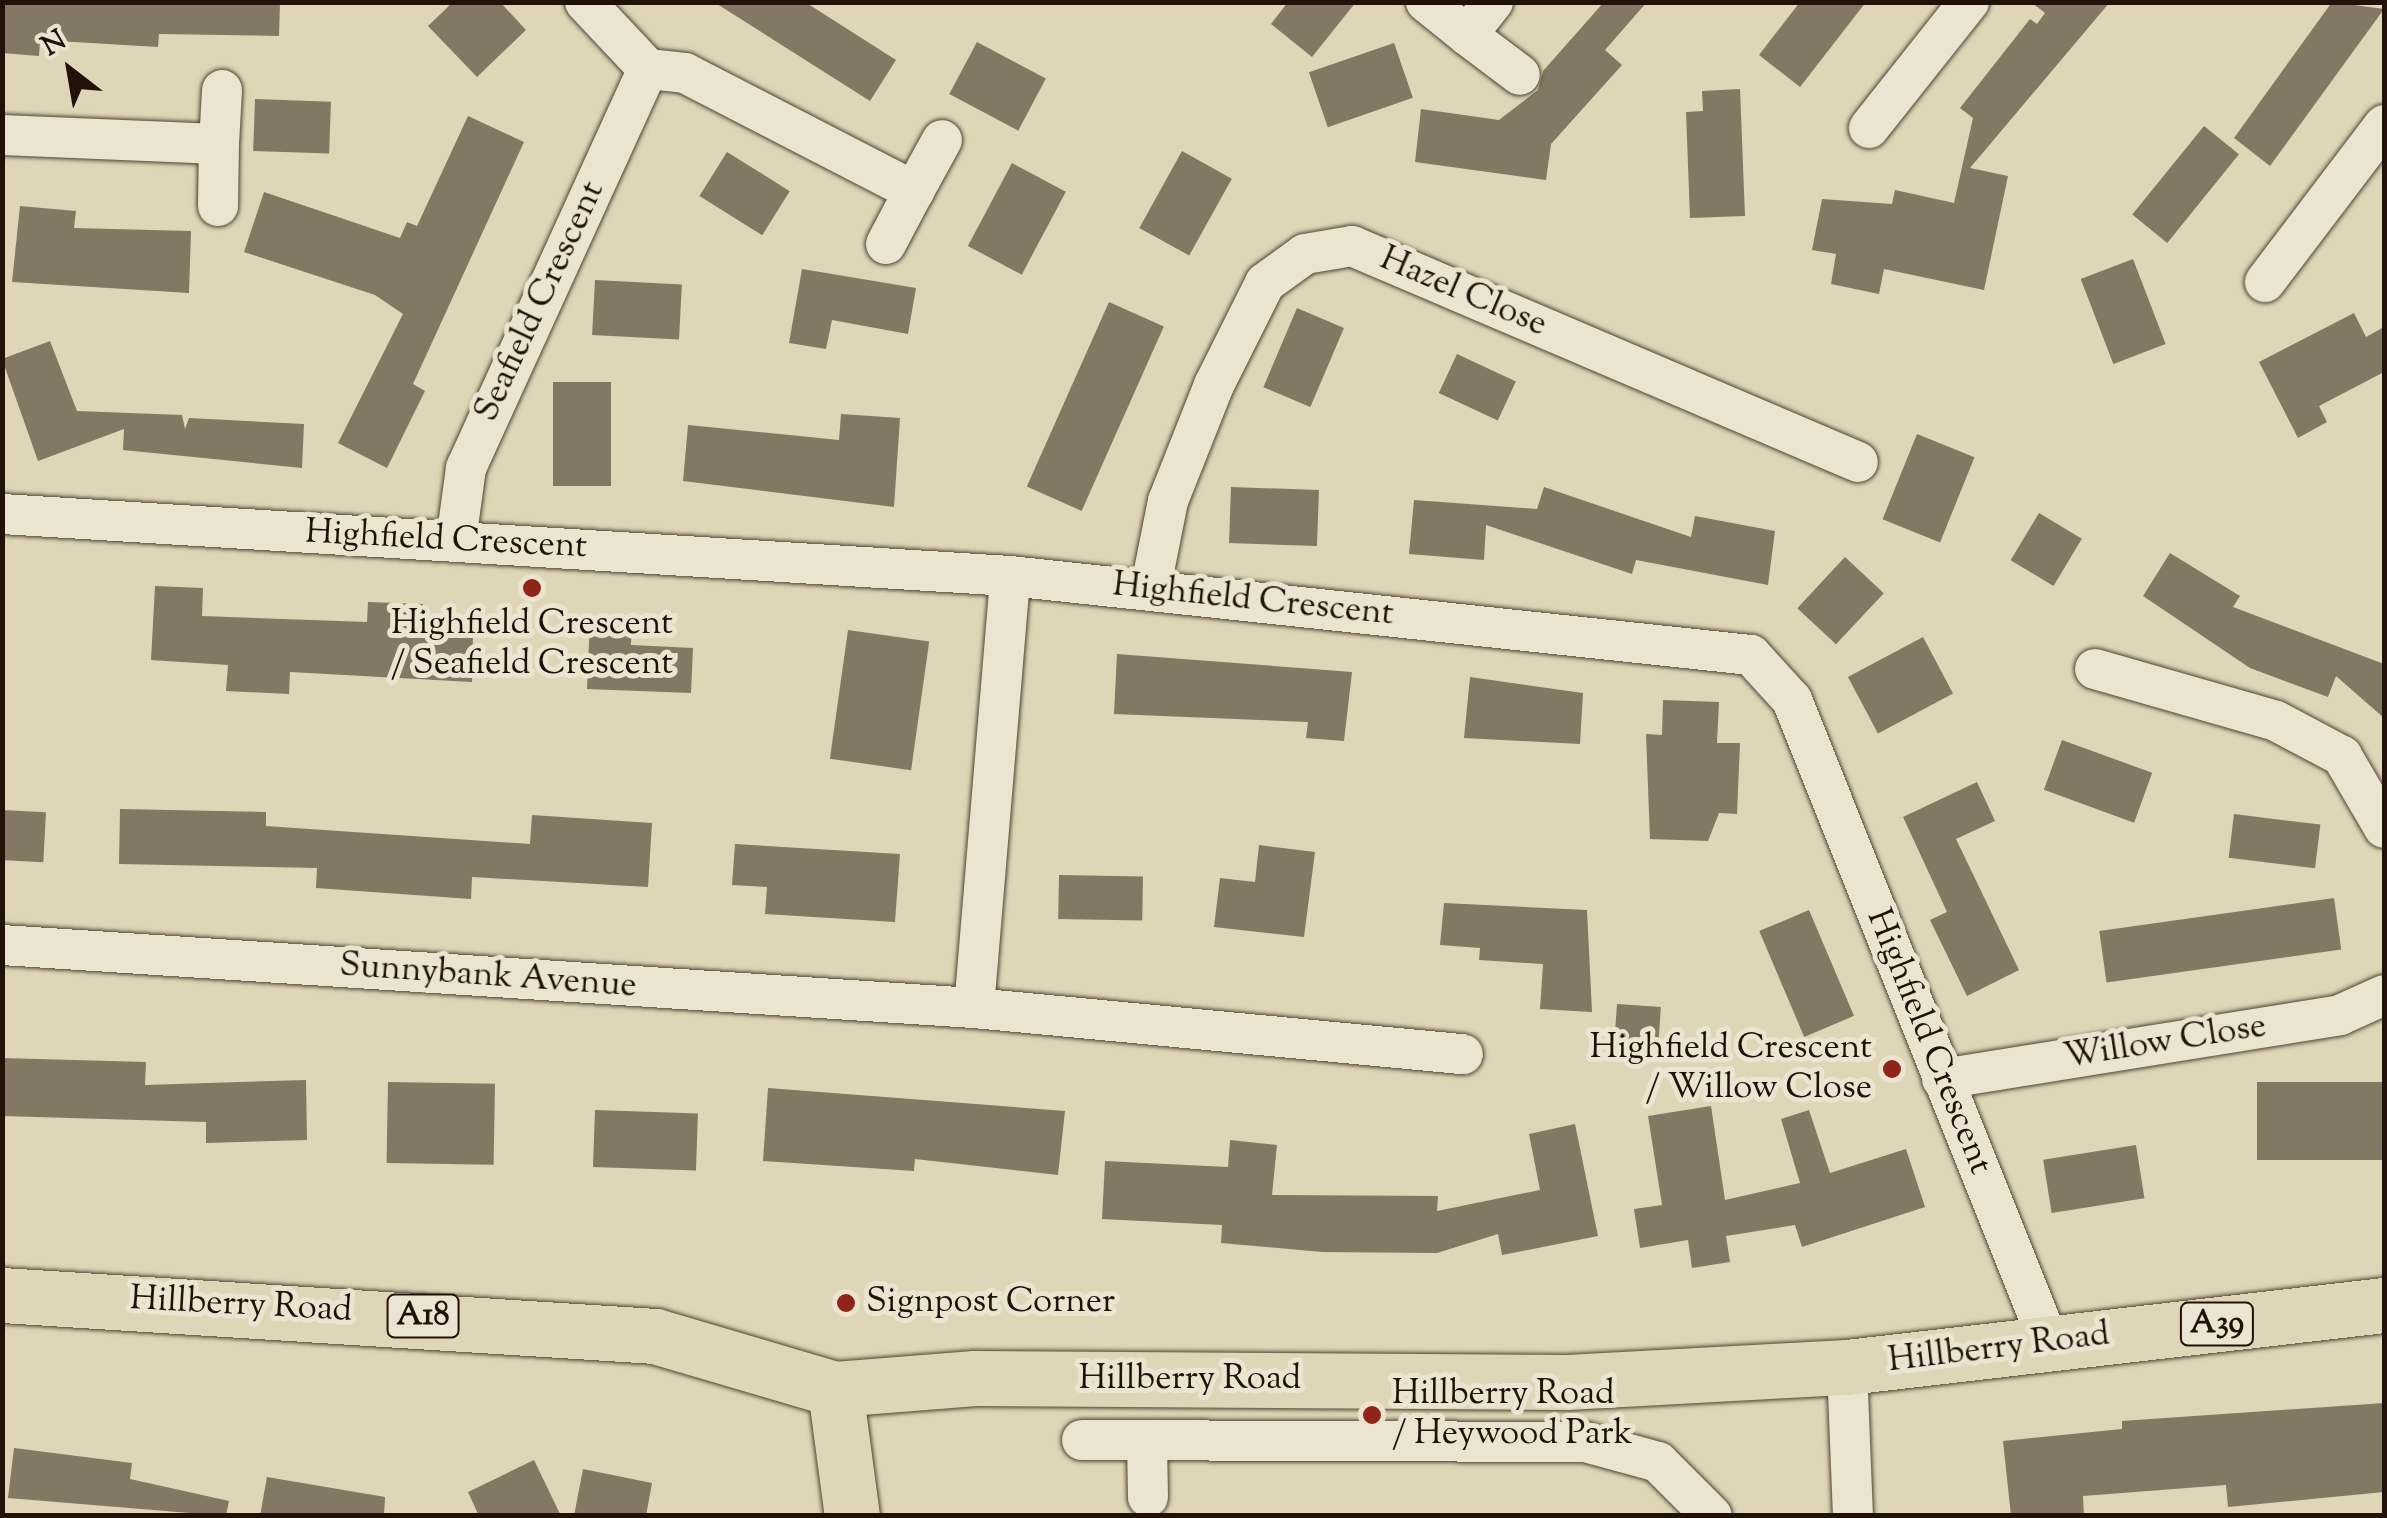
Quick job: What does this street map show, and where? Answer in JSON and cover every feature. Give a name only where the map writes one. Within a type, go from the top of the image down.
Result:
[{"type":"highway","name":"Hillberry Road","points":[[2,1295],[655,1336],[835,1389],[975,1378],[1567,1382],[1847,1368],[2384,1305]]},
{"type":"highway","points":[[835,1389],[852,1516]]},
{"type":"street","points":[[585,2],[648,68],[685,73],[914,191]]},
{"type":"street","points":[[1426,2],[1520,75]]},
{"type":"street","points":[[1468,35],[1492,2]]},
{"type":"street","points":[[1869,128],[1969,2]]},
{"type":"street","name":"Seafield Crescent","points":[[456,542],[466,468],[648,68]]},
{"type":"street","points":[[218,206],[222,90]]},
{"type":"street","points":[[2265,282],[2384,125]]},
{"type":"street","points":[[2,136],[219,144]]},
{"type":"street","points":[[886,244],[942,140]]},
{"type":"street","name":"Hazel Close","points":[[1150,591],[1168,501],[1214,385],[1264,283],[1305,254],[1352,246],[1858,462]]},
{"type":"street","name":"Highfield Crescent","points":[[2,514],[1010,576],[1751,655],[1792,700],[2049,1343]]},
{"type":"street","points":[[974,1008],[1010,576]]},
{"type":"street","points":[[2095,670],[2276,721],[2342,756],[2384,828]]},
{"type":"street","name":"Sunnybank Avenue","points":[[2,945],[974,1008],[1464,1054]]},
{"type":"street","name":"Willow Close","points":[[1942,1079],[2340,1015],[2384,995]]},
{"type":"street","points":[[1847,1368],[1853,1516]]},
{"type":"street","points":[[1082,1440],[1599,1444],[1658,1462],[1712,1516]]},
{"type":"street","points":[[1148,1440],[1148,1498]]},
{"type":"building","points":[[2,2],[280,2],[279,36],[159,34],[158,47],[40,40],[39,56],[2,53]]},
{"type":"building","points":[[453,2],[500,2],[526,30],[477,77],[428,26]]},
{"type":"building","points":[[714,2],[805,2],[896,60],[870,101]]},
{"type":"building","points":[[1288,2],[1356,2],[1312,57],[1271,24]]},
{"type":"building","points":[[1604,2],[1647,2],[1605,50],[1622,65],[1551,144],[1546,180],[1415,162],[1421,109],[1499,120],[1538,90],[1543,71]]},
{"type":"building","points":[[1800,2],[1866,2],[1800,87],[1759,55]]},
{"type":"building","points":[[2031,2],[2110,2],[1970,168],[2008,176],[1984,290],[1884,269],[1879,294],[1831,284],[1836,254],[1812,250],[1822,199],[1892,204],[1895,190],[1954,203],[1973,118],[1960,108],[2030,19],[2037,24],[2045,13]]},
{"type":"building","points":[[2332,2],[2384,9],[2270,166],[2234,138]]},
{"type":"building","points":[[977,42],[1046,79],[1018,131],[949,94]]},
{"type":"building","points":[[1394,43],[1413,98],[1328,127],[1309,72]]},
{"type":"building","points":[[1740,89],[1745,216],[1690,218],[1686,112],[1703,111],[1702,91]]},
{"type":"building","points":[[255,99],[331,102],[329,154],[253,151]]},
{"type":"building","points":[[468,116],[524,142],[413,384],[425,391],[387,468],[338,443],[403,314],[375,295],[244,252],[264,192],[400,238],[407,222],[417,226]]},
{"type":"building","points":[[2204,126],[2239,154],[2167,243],[2132,215]]},
{"type":"building","points":[[1182,151],[1232,179],[1189,256],[1139,228]]},
{"type":"building","points":[[727,152],[790,191],[762,235],[699,196]]},
{"type":"building","points":[[1012,163],[1066,192],[1022,275],[968,246]]},
{"type":"building","points":[[20,206],[76,211],[74,228],[191,231],[189,293],[12,282]]},
{"type":"building","points":[[2133,259],[2166,344],[2113,364],[2081,279]]},
{"type":"building","points":[[802,269],[916,288],[908,334],[832,320],[826,349],[789,343]]},
{"type":"building","points":[[595,280],[682,285],[679,339],[592,335]]},
{"type":"building","points":[[1109,302],[1164,326],[1082,511],[1027,487]]},
{"type":"building","points":[[1297,308],[1344,328],[1310,407],[1263,387]]},
{"type":"building","points":[[2354,313],[2366,337],[2384,327],[2384,372],[2319,406],[2327,422],[2298,438],[2259,362]]},
{"type":"building","points":[[50,341],[77,411],[182,415],[185,429],[189,418],[304,424],[302,468],[123,450],[124,429],[38,461],[2,359]]},
{"type":"building","points":[[1457,354],[1516,381],[1498,420],[1439,393]]},
{"type":"building","points":[[553,382],[611,382],[611,486],[553,486]]},
{"type":"building","points":[[841,414],[900,418],[894,507],[683,481],[688,425],[839,440]]},
{"type":"building","points":[[1917,434],[1974,457],[1940,543],[1883,519]]},
{"type":"building","points":[[1231,487],[1319,490],[1317,546],[1229,543]]},
{"type":"building","points":[[1544,487],[1691,537],[1695,516],[1775,531],[1768,585],[1636,560],[1632,574],[1486,525],[1484,560],[1409,554],[1414,500],[1537,509]]},
{"type":"building","points":[[2039,513],[2082,539],[2054,586],[2011,560]]},
{"type":"building","points":[[2170,553],[2240,596],[2233,607],[2384,664],[2384,718],[2336,676],[2328,697],[2250,668],[2143,596]]},
{"type":"building","points":[[1845,557],[1884,593],[1836,644],[1797,608]]},
{"type":"building","points":[[155,586],[203,588],[202,616],[367,622],[368,602],[423,604],[423,632],[473,633],[472,682],[290,672],[289,694],[226,691],[228,665],[151,660]]},
{"type":"building","points":[[590,617],[632,619],[631,645],[693,648],[691,693],[587,689]]},
{"type":"building","points":[[848,630],[929,641],[911,770],[830,759]]},
{"type":"building","points":[[1923,637],[1953,694],[1878,733],[1848,677]]},
{"type":"building","points":[[1117,654],[1352,672],[1344,741],[1306,738],[1308,722],[1114,714]]},
{"type":"building","points":[[1470,677],[1583,693],[1580,744],[1464,738]]},
{"type":"building","points":[[1663,700],[1719,702],[1717,743],[1740,743],[1737,814],[1719,813],[1708,841],[1650,839],[1646,734],[1662,735]]},
{"type":"building","points":[[2062,740],[2152,773],[2134,823],[2044,790]]},
{"type":"building","points":[[1977,782],[1995,821],[1956,839],[2019,970],[1967,996],[1930,920],[1947,912],[1903,817]]},
{"type":"building","points":[[120,809],[266,812],[266,826],[530,844],[532,815],[652,823],[648,887],[472,877],[471,899],[316,888],[317,868],[119,864]]},
{"type":"building","points":[[2,810],[46,812],[43,862],[2,860]]},
{"type":"building","points":[[2234,814],[2320,825],[2315,868],[2229,858]]},
{"type":"building","points":[[735,844],[900,854],[895,922],[765,914],[767,887],[732,885]]},
{"type":"building","points":[[1259,845],[1315,852],[1304,937],[1214,927],[1220,878],[1255,882]]},
{"type":"building","points":[[1059,875],[1143,876],[1142,920],[1058,919]]},
{"type":"building","points":[[2334,898],[2341,949],[2107,982],[2099,931]]},
{"type":"building","points":[[1444,903],[1587,910],[1592,1012],[1540,1009],[1543,964],[1479,960],[1480,948],[1440,945]]},
{"type":"building","points":[[1809,910],[1854,1016],[1804,1037],[1759,931]]},
{"type":"building","points":[[1617,1004],[1661,1007],[1658,1048],[1614,1045]]},
{"type":"building","points":[[2,1058],[146,1062],[145,1085],[306,1080],[307,1140],[206,1143],[206,1122],[2,1116]]},
{"type":"building","points":[[388,1082],[495,1084],[494,1165],[387,1163]]},
{"type":"building","points":[[2257,1082],[2384,1082],[2384,1160],[2257,1160]]},
{"type":"building","points":[[768,1088],[1065,1111],[1058,1175],[915,1159],[914,1171],[763,1161]]},
{"type":"building","points":[[1711,1106],[1725,1200],[1800,1183],[1781,1119],[1809,1110],[1830,1173],[1906,1149],[1925,1207],[1802,1247],[1795,1225],[1726,1236],[1730,1262],[1692,1268],[1688,1240],[1640,1248],[1634,1209],[1662,1205],[1648,1116]]},
{"type":"building","points":[[595,1110],[698,1114],[696,1171],[593,1167]]},
{"type":"building","points":[[1575,1124],[1598,1236],[1502,1255],[1498,1234],[1437,1253],[1322,1252],[1221,1243],[1222,1225],[1102,1219],[1105,1161],[1228,1167],[1230,1140],[1277,1145],[1272,1195],[1438,1196],[1437,1211],[1540,1190],[1529,1134]]},
{"type":"building","points":[[2136,1145],[2144,1198],[2052,1213],[2043,1160]]},
{"type":"building","points":[[2384,1403],[2384,1492],[2228,1507],[2226,1485],[2083,1496],[2084,1516],[2011,1516],[2003,1441],[2122,1429],[2122,1421]]},
{"type":"building","points":[[14,1448],[132,1463],[130,1479],[229,1501],[226,1516],[8,1498]]},
{"type":"building","points":[[534,1460],[561,1516],[479,1516],[468,1492]]},
{"type":"building","points":[[583,1469],[652,1483],[646,1516],[574,1516]]},
{"type":"building","points":[[267,1477],[385,1497],[384,1516],[260,1516]]},
{"type":"place","name":"Highfield Crescent / Seafield Crescent","points":[[532,588]]},
{"type":"place","name":"Highfield Crescent / Willow Close","points":[[1892,1069]]},
{"type":"place","name":"Signpost Corner","points":[[846,1303]]},
{"type":"place","name":"Hillberry Road / Heywood Park","points":[[1372,1415]]}]
